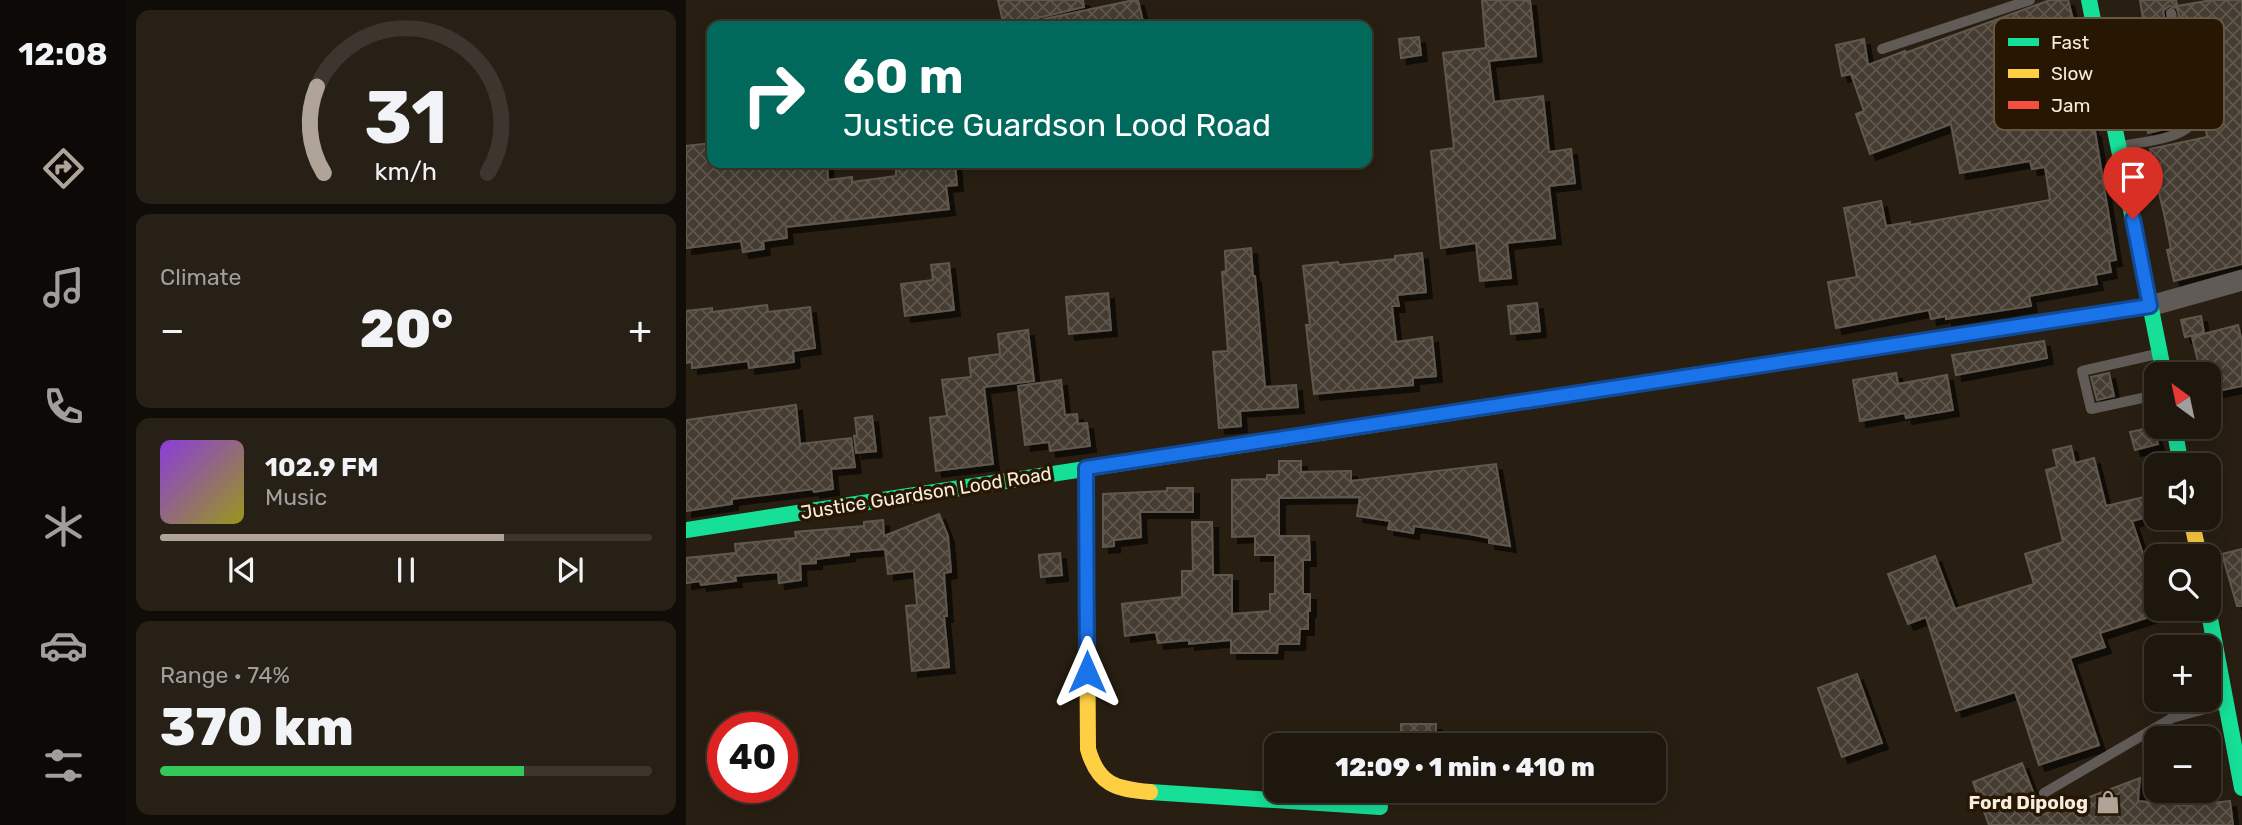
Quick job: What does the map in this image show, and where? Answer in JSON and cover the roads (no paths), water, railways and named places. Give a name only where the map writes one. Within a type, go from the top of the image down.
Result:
[{"type":"main road","points":[[2089,0],[2093,18]]},
{"type":"main road","points":[[2115,130],[2162,362]]},
{"type":"main road","name":"Justice Guardson Lood Road","points":[[686,530],[2150,306]]},
{"type":"main road","points":[[1086,468],[1088,749],[1093,769],[1102,779],[1127,790],[1380,807]]},
{"type":"main road","points":[[2213,621],[2232,677],[2227,703],[2242,788]]},
{"type":"street","name":"Justice Guardson Lood Road","points":[[2150,306],[2242,280]]},
{"type":"lane","points":[[1882,49],[2030,0]]},
{"type":"lane","points":[[2171,13],[2172,18]]},
{"type":"lane","points":[[2118,147],[2186,130]]},
{"type":"lane","points":[[2144,398],[2091,409],[2082,370],[2160,354]]},
{"type":"lane","points":[[2044,793],[2172,718],[2227,703]]},
{"type":"place","name":"Ford Dipolog","points":[[2108,802]]}]
